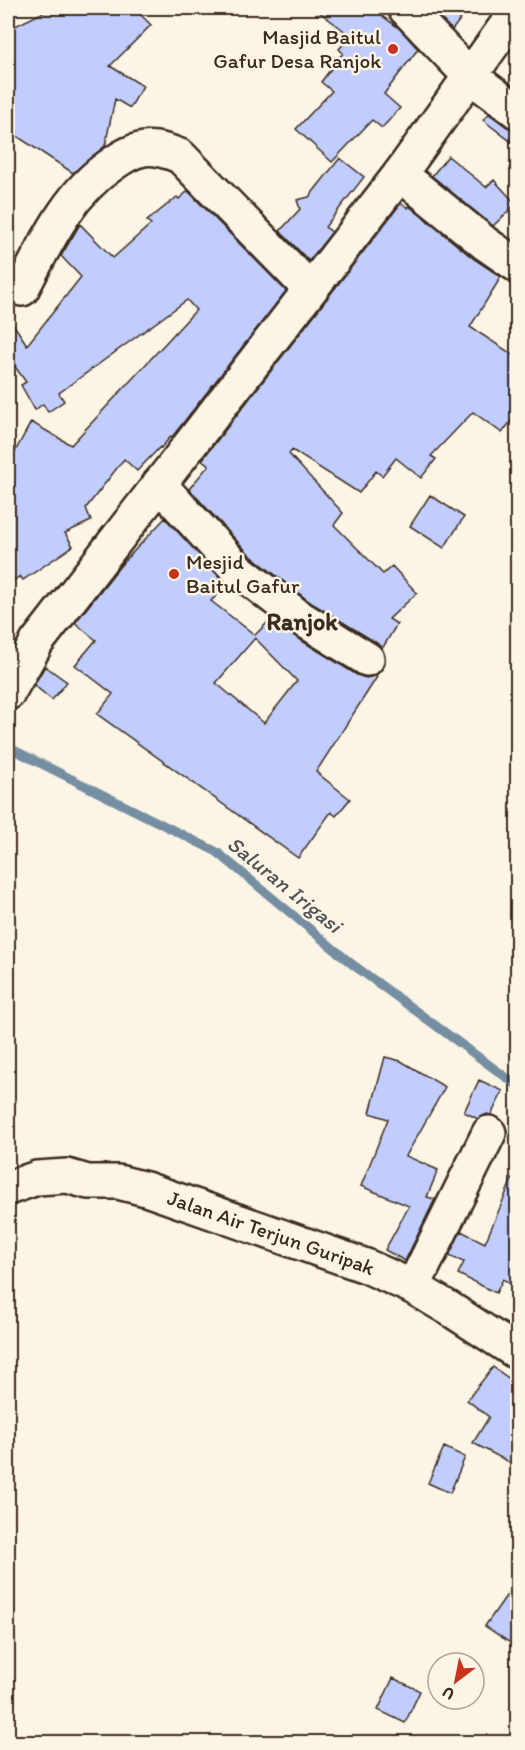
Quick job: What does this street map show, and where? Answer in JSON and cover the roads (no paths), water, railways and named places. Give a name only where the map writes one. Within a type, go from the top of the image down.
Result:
[{"type":"street","points":[[405,8],[470,76],[518,112]]},
{"type":"street","points":[[8,693],[37,642],[400,174],[518,9]]},
{"type":"street","points":[[22,289],[62,214],[83,188],[127,154],[151,149],[167,151],[180,156],[310,289]]},
{"type":"street","points":[[400,174],[436,205],[518,266]]},
{"type":"street","points":[[159,484],[237,569],[299,617],[367,659]]},
{"type":"street","points":[[413,1287],[489,1133]]},
{"type":"street","name":"Jalan Air Terjun Guripak","points":[[8,1188],[37,1178],[67,1176],[88,1182],[118,1182],[146,1189],[366,1266],[413,1287],[450,1308],[518,1353]]},
{"type":"waterway","name":"Saluran Irigasi","points":[[8,747],[217,852],[352,964],[518,1086]]},
{"type":"place","name":"Masjid Baitul Gafur Desa Ranjok","points":[[393,49]]},
{"type":"place","name":"Mesjid Baitul Gafur","points":[[174,574]]},
{"type":"district","name":"Ranjok","points":[[302,622]]}]
